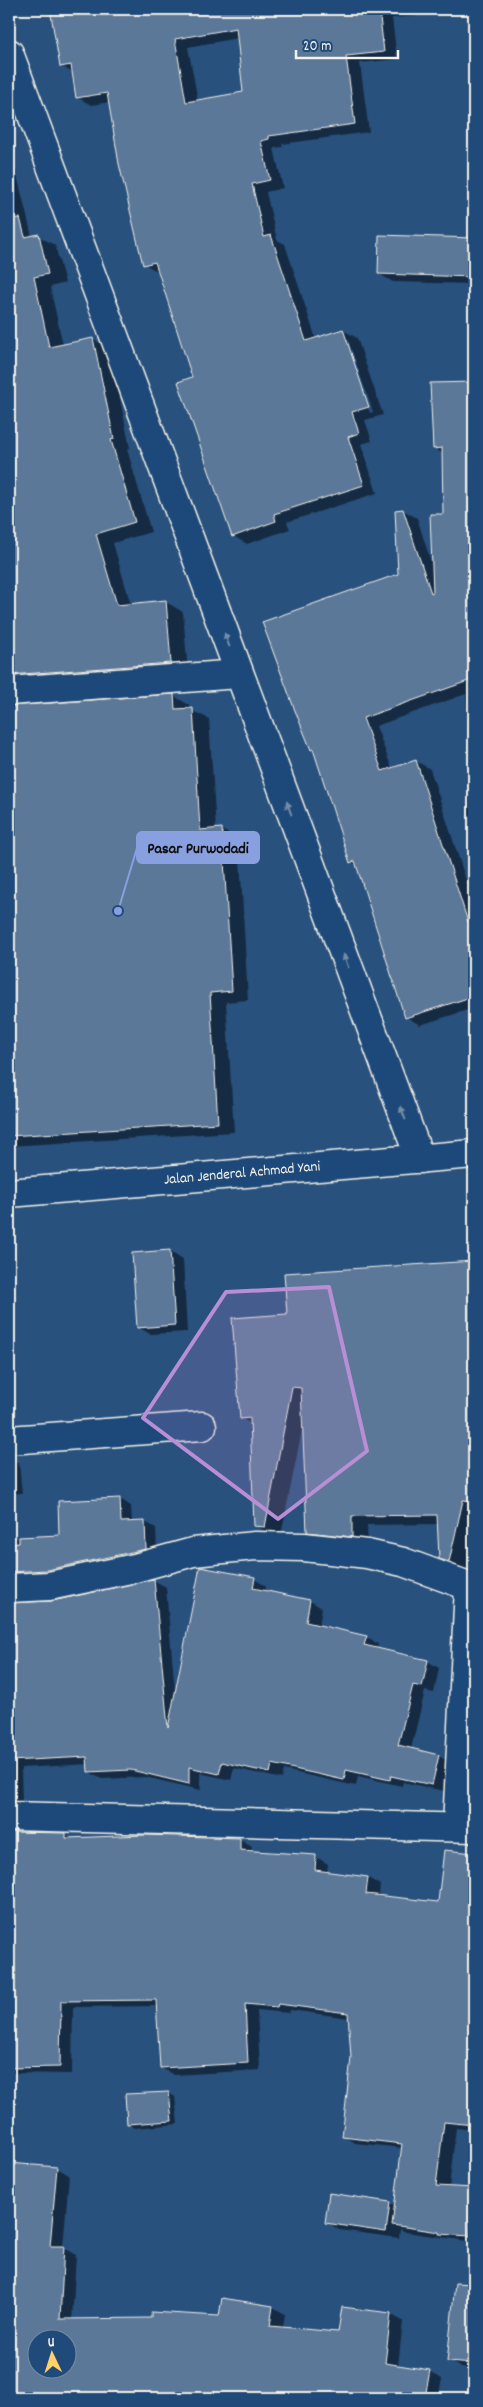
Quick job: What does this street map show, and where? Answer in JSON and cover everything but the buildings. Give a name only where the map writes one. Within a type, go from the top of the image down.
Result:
[{"type":"main road","points":[[9,53],[420,1159]]},
{"type":"main road","points":[[9,691],[240,674]]},
{"type":"main road","name":"Jalan Jenderal Achmad Yani","points":[[9,1193],[474,1154]]},
{"type":"main road","points":[[9,1440],[202,1426]]},
{"type":"main road","points":[[9,1588],[50,1586],[135,1568],[193,1552],[255,1546],[304,1547],[366,1554],[403,1562],[472,1587],[466,1827],[9,1816]]},
{"type":"highlighted area","points":[[329,1287],[367,1451],[278,1519],[143,1418],[226,1292]]},
{"type":"place","name":"Pasar Purwodadi","points":[[118,911]]}]
